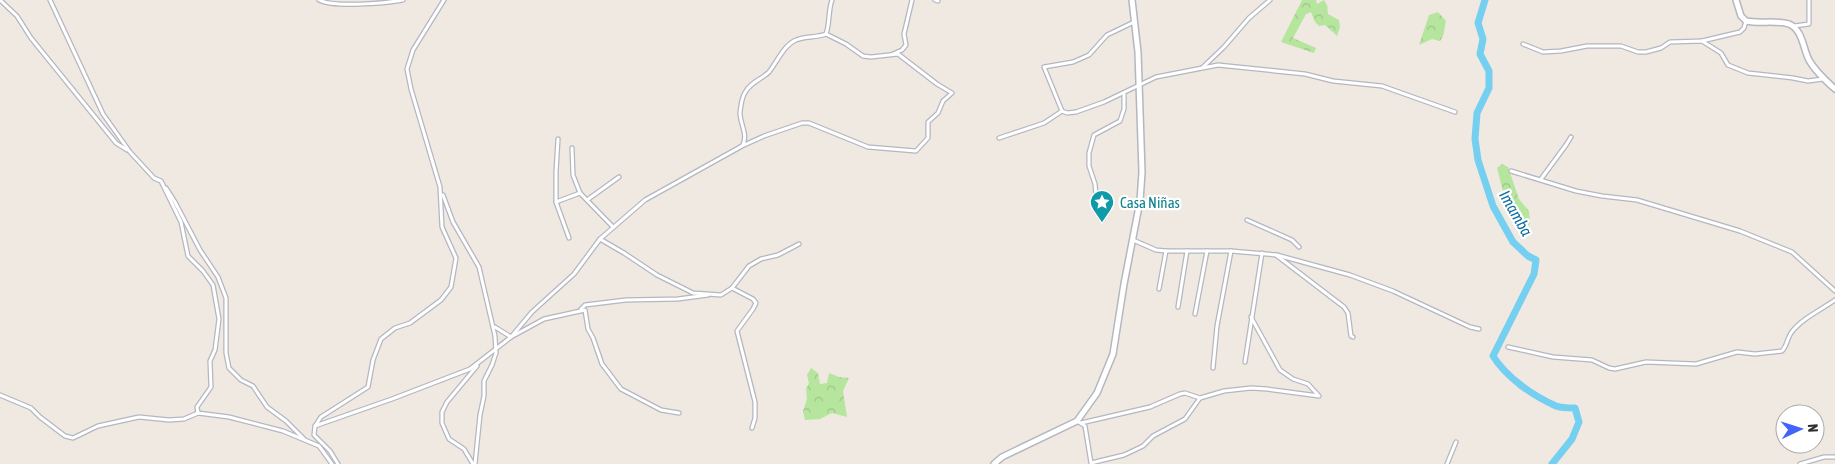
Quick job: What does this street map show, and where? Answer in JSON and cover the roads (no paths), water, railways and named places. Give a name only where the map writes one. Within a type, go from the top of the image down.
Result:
[{"type":"street","points":[[0,0],[17,16],[31,38],[116,143],[130,152]]},
{"type":"street","points":[[50,0],[103,114],[130,152],[154,178],[161,181],[175,202],[200,250],[218,277],[226,298],[226,353],[229,368],[241,380],[253,386],[268,407],[299,432],[305,440]]},
{"type":"street","points":[[319,0],[325,3],[348,4],[403,0]]},
{"type":"street","points":[[444,0],[413,50],[407,69],[411,89],[440,187],[453,222],[477,261],[494,327],[496,348],[492,365],[484,380],[484,396],[474,464]]},
{"type":"street","points":[[826,34],[829,24],[829,8],[832,0]]},
{"type":"street","points":[[742,146],[745,142],[740,123],[742,97],[747,88],[768,73],[790,43],[798,39],[826,34],[846,44],[863,56],[877,57],[892,54],[902,50],[906,45],[904,34],[912,0]]},
{"type":"street","points":[[1079,422],[1097,393],[1113,354],[1140,201],[1142,172],[1138,52],[1132,0]]},
{"type":"street","points":[[1203,67],[1224,47],[1249,18],[1270,0]]},
{"type":"street","points":[[1736,0],[1741,16],[1746,21],[1781,23],[1793,26],[1809,24],[1809,0]]},
{"type":"street","points":[[1523,44],[1543,52],[1587,46],[1621,46],[1638,52],[1646,52],[1661,48],[1670,42],[1702,41],[1740,32],[1744,28],[1746,21]]},
{"type":"street","points":[[1134,22],[1107,35],[1089,55],[1073,62],[1044,67],[1062,111],[1067,113],[1076,112],[1156,78],[1218,65],[1305,74],[1333,81],[1382,86],[1455,112]]},
{"type":"street","points":[[1793,26],[1800,36],[1809,60],[1824,79],[1835,89]]},
{"type":"street","points":[[1702,41],[1721,53],[1728,64],[1754,74],[1808,81],[1824,79]]},
{"type":"street","points":[[511,337],[532,312],[574,274],[600,239],[644,200],[742,146],[764,136],[808,122],[868,147],[916,151],[928,138],[928,122],[938,113],[943,101],[952,93],[898,54],[892,54]]},
{"type":"street","points":[[1101,203],[1096,195],[1095,184],[1089,166],[1089,153],[1094,135],[1120,121],[1124,93]]},
{"type":"street","points":[[999,138],[1044,123],[1062,111]]},
{"type":"street","points":[[1540,179],[1570,137]]},
{"type":"street","points":[[558,139],[556,202],[569,238]]},
{"type":"street","points":[[572,148],[573,174],[580,193],[612,227]]},
{"type":"street","points":[[1511,170],[1576,191],[1637,200],[1740,231],[1792,252],[1835,291]]},
{"type":"street","points":[[587,200],[619,177]]},
{"type":"street","points":[[161,181],[181,222],[188,256],[203,270],[213,285],[218,306],[219,319],[215,350],[210,361],[211,387],[197,407],[198,413]]},
{"type":"street","points":[[338,464],[330,451],[314,435],[315,426],[321,416],[368,387],[373,360],[381,339],[395,328],[410,323],[441,300],[450,287],[456,258],[442,227],[440,187]]},
{"type":"street","points":[[556,202],[580,193]]},
{"type":"street","points":[[1247,220],[1292,240],[1299,247]]},
{"type":"street","points":[[600,239],[657,275],[693,293],[721,295],[732,288],[749,266],[761,259],[778,255],[799,244]]},
{"type":"street","points":[[1132,240],[1147,247],[1166,251],[1207,250],[1275,255],[1350,275],[1392,291],[1470,327],[1479,329]]},
{"type":"street","points":[[1194,314],[1207,250]]},
{"type":"street","points":[[1159,289],[1166,251]]},
{"type":"street","points":[[1178,307],[1186,251]]},
{"type":"street","points":[[1213,368],[1217,326],[1231,251]]},
{"type":"street","points":[[1245,362],[1262,253]]},
{"type":"street","points":[[1275,255],[1344,307],[1348,313],[1351,336],[1353,337]]},
{"type":"street","points":[[732,288],[753,299],[756,303],[737,331],[755,402],[755,418],[752,428]]},
{"type":"street","points":[[581,310],[585,305],[626,300],[678,299],[716,294]]},
{"type":"street","points":[[1508,347],[1553,357],[1592,360],[1612,369],[1646,362],[1701,364],[1723,355],[1737,352],[1755,354],[1782,351],[1791,333],[1803,320],[1835,300]]},
{"type":"street","points":[[315,426],[470,369],[511,337],[544,319],[581,310],[585,310],[588,329],[602,364],[621,389],[661,410],[679,413]]},
{"type":"street","points":[[994,464],[1002,456],[1079,422],[1150,407],[1180,394],[1189,394],[1200,398],[1224,391],[1251,388],[1319,396],[1308,384],[1293,379],[1280,370],[1251,317]]},
{"type":"street","points":[[494,327],[511,337]]},
{"type":"street","points":[[474,464],[464,449],[449,438],[445,432],[442,412],[446,402],[484,358]]},
{"type":"street","points":[[0,395],[31,408],[65,436],[74,438],[98,426],[139,417],[169,420],[184,419],[198,413],[230,417],[283,430],[319,446],[332,464]]},
{"type":"street","points":[[1079,422],[1085,426],[1091,463],[1124,455],[1143,446],[1153,436],[1185,419],[1200,398]]},
{"type":"street","points":[[1447,464],[1456,442]]},
{"type":"street","points":[[1800,464],[1824,457],[1835,457]]},
{"type":"waterway","name":"Imamba","points":[[1485,0],[1478,23],[1483,39],[1480,54],[1489,71],[1489,88],[1477,113],[1475,139],[1478,160],[1493,206],[1513,242],[1528,256],[1536,260],[1534,274],[1493,356],[1505,371],[1538,397],[1556,406],[1575,408],[1579,422],[1572,439],[1552,464]]},
{"type":"place","name":"Casa Niñas","points":[[1102,223]]}]
